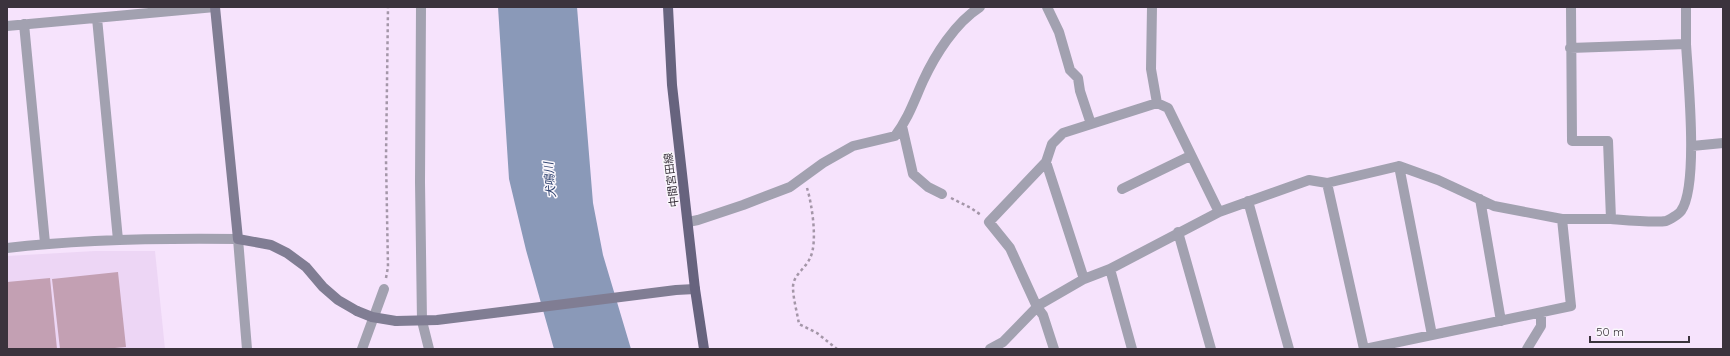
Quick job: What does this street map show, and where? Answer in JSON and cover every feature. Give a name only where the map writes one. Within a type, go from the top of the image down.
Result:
[{"type":"main road","name":"中間宮田線","points":[[668,7],[672,85],[695,289],[704,349]]},
{"type":"street","points":[[7,26],[215,7],[238,238],[247,349]]},
{"type":"street","points":[[421,7],[420,182],[422,322],[428,349]]},
{"type":"street","points":[[688,222],[743,205],[790,186],[822,163],[853,146],[895,136],[910,113],[923,80],[945,42],[970,14],[980,7]]},
{"type":"street","points":[[1047,7],[1059,32],[1070,70],[1078,78],[1080,91],[1091,124]]},
{"type":"street","points":[[1152,7],[1151,69],[1157,103]]},
{"type":"street","points":[[1571,7],[1570,48],[1572,141],[1608,141],[1611,219]]},
{"type":"street","points":[[990,349],[1003,342],[1037,307],[1084,279],[1110,269],[1178,232],[1219,212],[1309,180],[1327,182],[1399,166],[1438,180],[1494,206],[1562,219],[1666,221],[1681,211],[1688,192],[1691,170],[1692,146],[1686,44],[1686,7]]},
{"type":"street","points":[[97,18],[118,240]]},
{"type":"street","points":[[24,24],[45,244]]},
{"type":"street","points":[[1570,48],[1686,44]]},
{"type":"street","points":[[1054,349],[1043,315],[1037,307],[1010,248],[989,222],[1046,162],[1052,144],[1063,133],[1157,103],[1168,108],[1190,156],[1219,212]]},
{"type":"street","points":[[902,126],[913,174],[928,187],[942,194]]},
{"type":"street","points":[[1692,146],[1723,143]]},
{"type":"street","points":[[1122,190],[1190,156]]},
{"type":"street","points":[[1046,162],[1084,279]]},
{"type":"street","points":[[1399,166],[1432,335]]},
{"type":"street","points":[[1327,182],[1365,349],[1571,306],[1562,219]]},
{"type":"street","points":[[1480,200],[1501,321]]},
{"type":"street","points":[[1248,201],[1290,349]]},
{"type":"street","points":[[1178,232],[1211,349]]},
{"type":"street","points":[[7,248],[45,244],[118,240],[238,238],[272,245],[287,253],[306,267],[323,287],[338,300],[357,311],[372,317],[396,321],[422,322],[676,290],[695,289]]},
{"type":"street","points":[[1110,269],[1132,349]]},
{"type":"street","points":[[362,349],[384,289]]},
{"type":"street","points":[[1527,349],[1541,326],[1541,313]]},
{"type":"path","points":[[384,289],[388,267],[386,159],[388,7]]},
{"type":"path","points":[[803,177],[811,199],[814,248],[810,258],[795,278],[793,286],[799,324],[817,333],[837,349]]},
{"type":"path","points":[[942,194],[971,208],[989,222]]},
{"type":"shaded area","points":[[95,251],[155,251],[165,349],[7,349],[7,256]]},
{"type":"water","name":"犬鳴川","points":[[498,7],[577,7],[593,203],[603,255],[631,349],[554,349],[526,250],[509,179]]},
{"type":"building","points":[[118,272],[126,347],[104,349],[60,349],[52,279]]},
{"type":"building","points":[[50,278],[57,349],[7,349],[7,282]]}]
